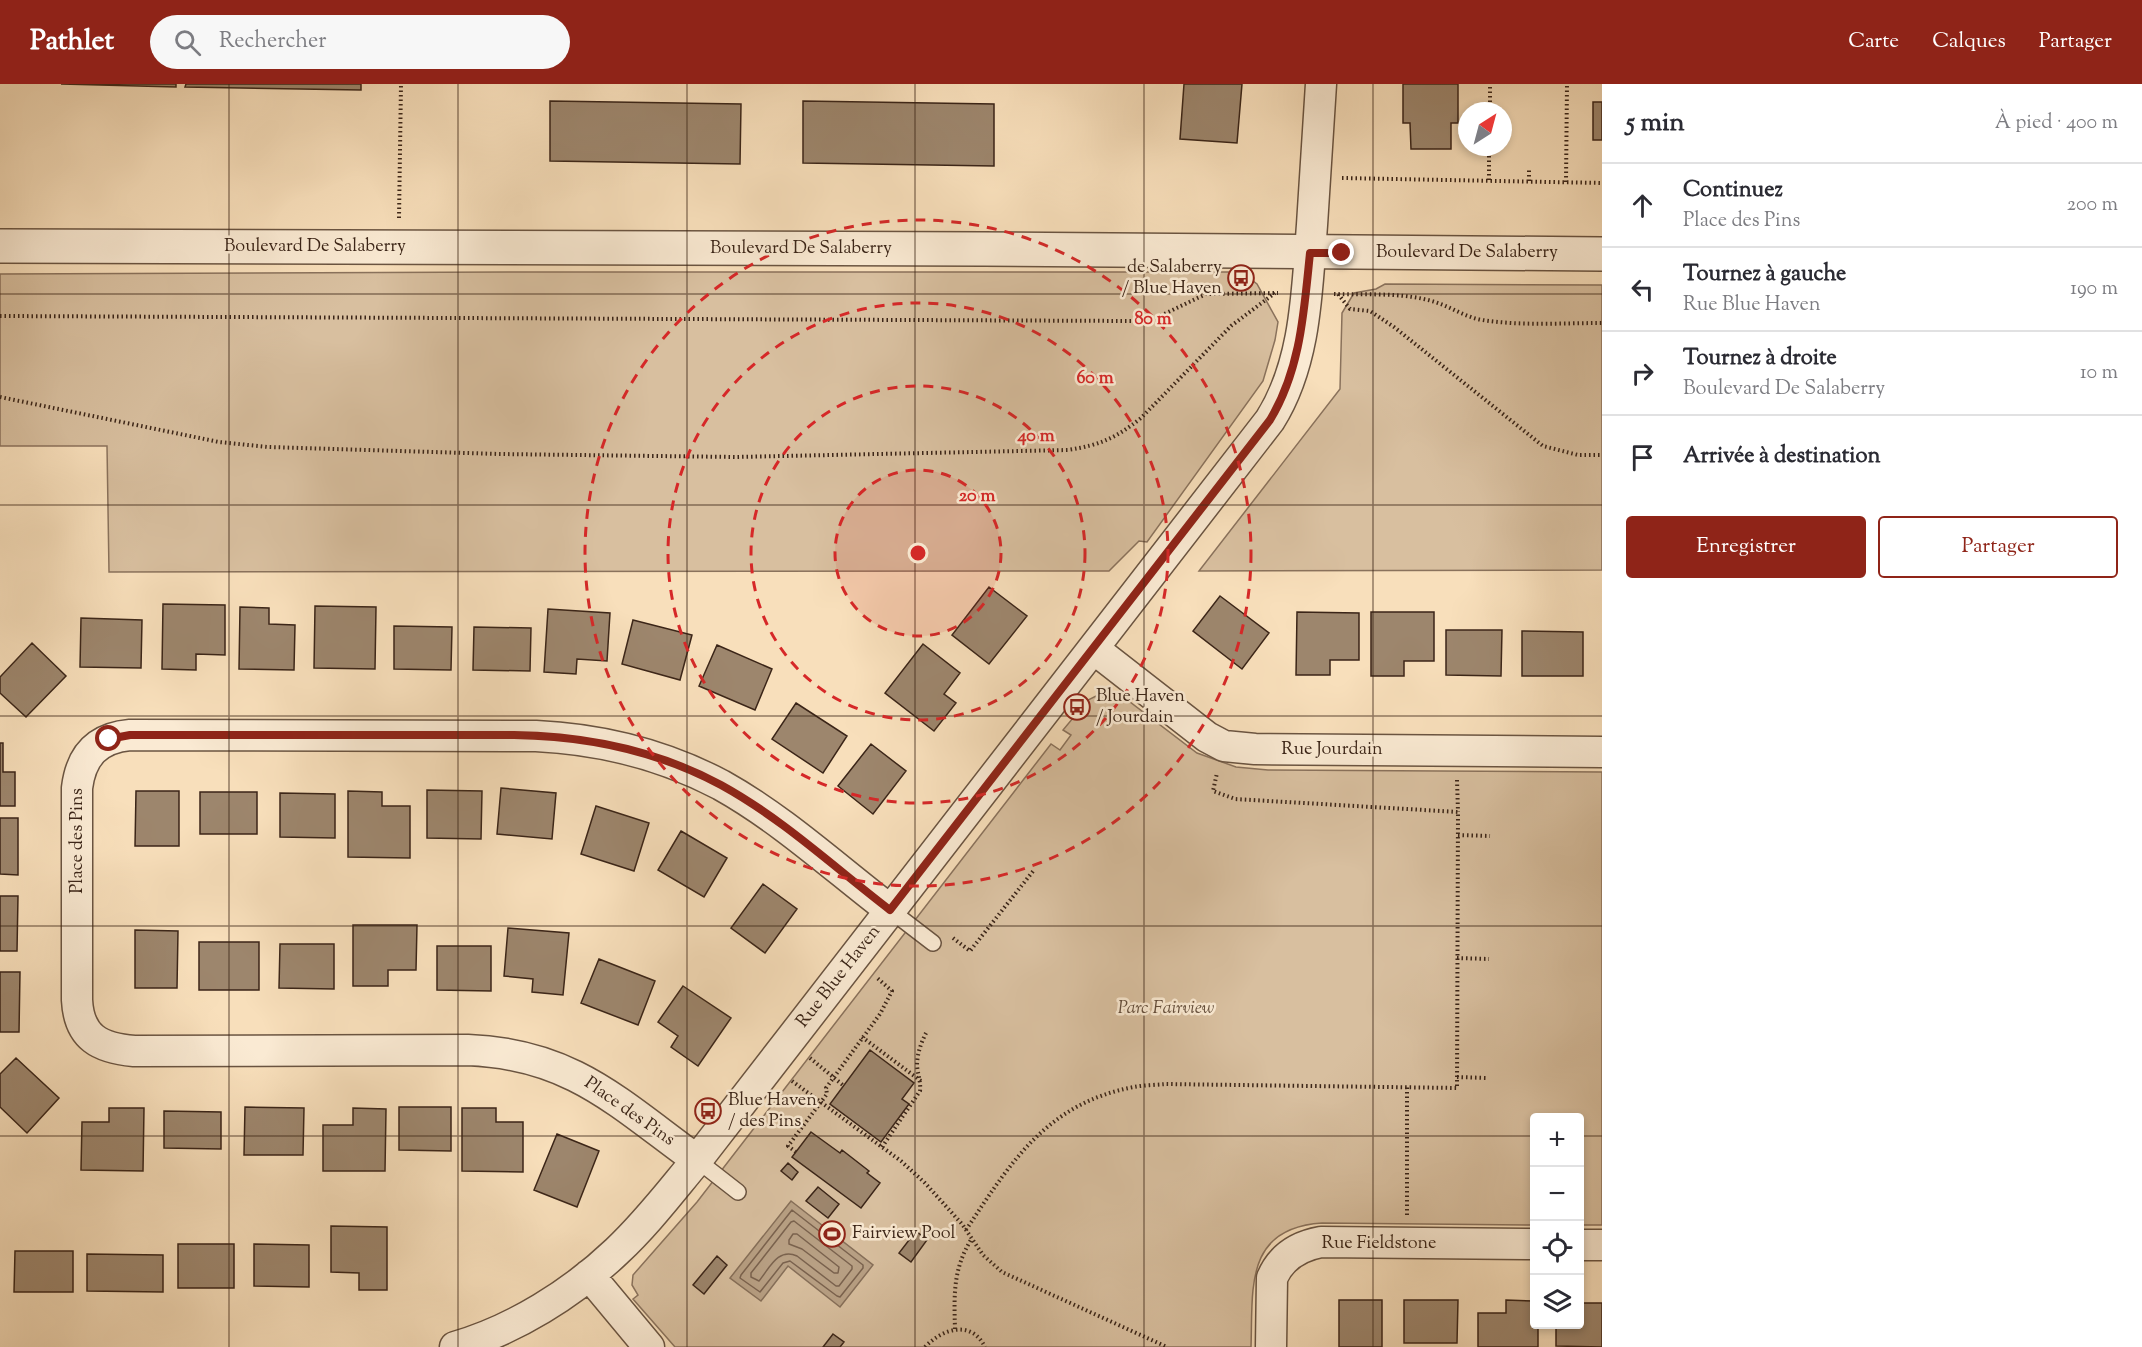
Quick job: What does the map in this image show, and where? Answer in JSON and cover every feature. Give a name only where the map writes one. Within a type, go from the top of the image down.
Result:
[{"type":"street","name":"Rue Blue Haven","points":[[455,1347],[498,1331],[542,1306],[589,1275],[642,1226],[697,1160],[1252,445],[1277,409],[1290,379],[1302,328],[1310,253],[1321,84]]},
{"type":"street","name":"Boulevard De Salaberry","points":[[0,246],[984,249],[1602,254]]},
{"type":"street","name":"Rue Jourdain","points":[[1094,649],[1197,730],[1224,746],[1255,749],[1602,752]]},
{"type":"street","name":"Place des Pins","points":[[697,1160],[593,1084],[546,1063],[506,1053],[468,1050],[134,1051],[112,1049],[96,1040],[84,1027],[77,1000],[77,788],[78,777],[85,759],[100,744],[119,736],[130,735],[536,736],[598,742],[684,768],[722,786],[774,820],[890,910]]},
{"type":"street","name":"Rue Fieldstone","points":[[1271,1347],[1272,1278],[1290,1254],[1309,1244],[1321,1242],[1530,1244]]},
{"type":"street","points":[[1584,1245],[1602,1245]]},
{"type":"street","points":[[589,1275],[650,1347]]},
{"type":"lane","points":[[890,910],[933,944]]},
{"type":"lane","points":[[697,1160],[738,1192]]},
{"type":"path","points":[[399,221],[401,84]]},
{"type":"path","points":[[1490,84],[1490,102]]},
{"type":"path","points":[[1566,182],[1568,84]]},
{"type":"path","points":[[1489,156],[1489,180]]},
{"type":"path","points":[[1529,168],[1529,181]]},
{"type":"path","points":[[1341,177],[1602,183]]},
{"type":"path","points":[[0,316],[1133,321],[1160,316],[1206,294],[1276,293],[1231,326],[1166,393],[1125,430],[1111,440],[1092,447],[1068,450],[736,458],[268,447],[219,442],[52,410],[0,397]]},
{"type":"path","points":[[1602,323],[1493,321],[1469,316],[1437,302],[1398,295],[1337,294],[1350,309],[1370,311],[1394,327],[1543,446],[1578,455],[1602,455]]},
{"type":"path","points":[[966,1230],[1024,1147],[1044,1128],[1066,1113],[1100,1096],[1134,1087],[1166,1084],[1456,1089],[1458,812],[1235,799],[1213,791],[1224,746]]},
{"type":"path","points":[[1458,835],[1490,836]]},
{"type":"path","points":[[945,933],[970,951],[1034,870]]},
{"type":"path","points":[[1457,958],[1489,958]]},
{"type":"path","points":[[796,1152],[788,1146],[828,1094],[826,1088],[880,1014],[892,991],[871,972]]},
{"type":"path","points":[[882,1147],[917,1099],[921,1082],[917,1064],[920,1047],[926,1033]]},
{"type":"path","points":[[862,1037],[921,1082]]},
{"type":"path","points":[[807,1056],[844,1086]]},
{"type":"path","points":[[1457,1077],[1486,1078]]},
{"type":"path","points":[[789,1079],[882,1147],[925,1183],[947,1206],[987,1260],[1010,1276],[1167,1347]]},
{"type":"path","points":[[1406,1243],[1407,1087]]},
{"type":"path","points":[[955,1329],[957,1268],[972,1238]]},
{"type":"path","points":[[925,1347],[942,1332],[955,1329],[971,1334],[985,1347]]},
{"type":"green space","points":[[1241,272],[1257,284],[1278,322],[1263,381],[1147,542],[1139,541],[1109,571],[109,572],[107,446],[0,446],[0,274]]},
{"type":"green space","points":[[1385,284],[1602,285],[1602,570],[1199,571],[1340,389],[1342,313],[1354,293],[1376,289]]},
{"type":"green space","name":"Parc Fairview","points":[[1100,694],[1110,695],[1122,702],[1126,699],[1197,753],[1236,767],[1268,770],[1602,772],[1602,1225],[1584,1225],[1584,1113],[1530,1113],[1530,1225],[1322,1223],[1297,1227],[1278,1236],[1266,1249],[1258,1265],[1252,1304],[1251,1347],[675,1347],[633,1299],[638,1295],[632,1285],[633,1275],[697,1202],[1051,744],[1060,750],[1071,735],[1063,730],[1088,700]]},
{"type":"water","points":[[791,1201],[873,1265],[840,1307],[788,1266],[761,1301],[730,1278]]},
{"type":"building","points":[[61,84],[176,84],[176,87]]},
{"type":"building","points":[[186,84],[361,84],[361,90],[185,87]]},
{"type":"building","points":[[1184,84],[1242,84],[1237,143],[1180,139]]},
{"type":"building","points":[[1403,84],[1458,84],[1458,123],[1451,123],[1451,149],[1411,149],[1410,123],[1403,123]]},
{"type":"building","points":[[550,101],[741,104],[740,164],[550,161]]},
{"type":"building","points":[[803,101],[994,104],[994,166],[803,163]]},
{"type":"building","points":[[1593,102],[1602,102],[1602,140],[1593,140]]},
{"type":"building","points":[[989,587],[1027,616],[989,664],[952,635]]},
{"type":"building","points":[[1220,596],[1269,633],[1242,669],[1193,631]]},
{"type":"building","points":[[163,604],[225,605],[225,655],[196,654],[196,670],[162,669]]},
{"type":"building","points":[[315,606],[376,607],[375,669],[314,668]]},
{"type":"building","points":[[240,607],[269,608],[269,624],[295,625],[294,670],[239,669]]},
{"type":"building","points":[[548,609],[610,613],[607,661],[577,659],[576,674],[544,672]]},
{"type":"building","points":[[1297,612],[1359,613],[1359,660],[1330,660],[1330,675],[1296,675]]},
{"type":"building","points":[[1371,612],[1434,612],[1434,661],[1404,661],[1404,676],[1371,676]]},
{"type":"building","points":[[81,618],[142,620],[141,668],[80,667]]},
{"type":"building","points":[[633,620],[692,635],[680,680],[622,664]]},
{"type":"building","points":[[394,626],[452,627],[451,670],[394,669]]},
{"type":"building","points":[[474,627],[531,628],[530,671],[473,670]]},
{"type":"building","points":[[1446,630],[1502,630],[1501,676],[1446,675]]},
{"type":"building","points":[[1522,631],[1583,632],[1583,676],[1522,676]]},
{"type":"building","points":[[32,643],[66,676],[26,717],[0,693],[0,677]]},
{"type":"building","points":[[923,644],[960,673],[944,694],[956,703],[934,731],[885,693]]},
{"type":"building","points":[[717,645],[772,669],[755,710],[699,686]]},
{"type":"building","points":[[796,703],[847,736],[823,773],[772,739]]},
{"type":"building","points":[[0,743],[3,743],[3,772],[15,772],[15,806],[0,806]]},
{"type":"building","points":[[871,744],[906,771],[873,814],[838,786]]},
{"type":"building","points":[[501,788],[556,793],[552,839],[497,834]]},
{"type":"building","points":[[427,790],[482,791],[481,839],[427,838]]},
{"type":"building","points":[[136,791],[179,791],[179,846],[135,846]]},
{"type":"building","points":[[348,791],[382,792],[382,806],[410,806],[410,858],[348,857]]},
{"type":"building","points":[[200,792],[257,792],[257,834],[200,834]]},
{"type":"building","points":[[280,793],[335,794],[335,838],[280,837]]},
{"type":"building","points":[[596,806],[649,823],[634,871],[581,854]]},
{"type":"building","points":[[0,818],[18,818],[18,875],[0,874]]},
{"type":"building","points":[[681,831],[727,858],[704,897],[658,870]]},
{"type":"building","points":[[763,884],[797,909],[765,953],[731,928]]},
{"type":"building","points":[[0,896],[18,896],[17,951],[0,951]]},
{"type":"building","points":[[353,925],[417,925],[416,970],[388,970],[388,986],[353,986]]},
{"type":"building","points":[[508,928],[569,933],[563,995],[532,992],[533,979],[504,976]]},
{"type":"building","points":[[135,930],[178,931],[177,988],[135,988]]},
{"type":"building","points":[[199,942],[259,942],[259,990],[199,990]]},
{"type":"building","points":[[280,944],[334,944],[334,989],[279,988]]},
{"type":"building","points":[[437,946],[491,946],[491,991],[437,990]]},
{"type":"building","points":[[599,959],[655,981],[638,1025],[581,1003]]},
{"type":"building","points":[[0,972],[20,972],[19,1032],[0,1032]]},
{"type":"building","points":[[683,986],[731,1018],[698,1066],[671,1047],[678,1036],[658,1022]]},
{"type":"building","points":[[870,1050],[914,1083],[902,1099],[909,1104],[881,1142],[830,1104]]},
{"type":"building","points":[[16,1058],[59,1098],[27,1133],[0,1107],[0,1074]]},
{"type":"building","points":[[245,1107],[304,1108],[303,1155],[244,1155]]},
{"type":"building","points":[[399,1107],[451,1107],[451,1151],[399,1150]]},
{"type":"building","points":[[109,1108],[144,1108],[143,1171],[81,1170],[82,1122],[109,1122]]},
{"type":"building","points":[[353,1108],[386,1109],[385,1171],[323,1171],[323,1125],[353,1125]]},
{"type":"building","points":[[462,1108],[496,1108],[496,1122],[523,1122],[523,1172],[462,1171]]},
{"type":"building","points":[[164,1111],[221,1112],[221,1149],[164,1148]]},
{"type":"building","points":[[811,1132],[840,1153],[842,1150],[869,1171],[867,1173],[880,1183],[861,1208],[792,1157]]},
{"type":"building","points":[[557,1134],[599,1151],[577,1207],[534,1190]]},
{"type":"building","points":[[788,1163],[798,1172],[792,1180],[781,1171]]},
{"type":"building","points":[[818,1187],[839,1204],[828,1218],[806,1201]]},
{"type":"building","points":[[331,1226],[387,1227],[387,1290],[359,1290],[359,1273],[331,1272]]},
{"type":"building","points":[[916,1231],[927,1240],[911,1262],[899,1253]]},
{"type":"building","points":[[178,1244],[234,1244],[234,1288],[178,1288]]},
{"type":"building","points":[[254,1244],[309,1245],[309,1287],[254,1286]]},
{"type":"building","points":[[15,1251],[73,1251],[73,1292],[14,1292]]},
{"type":"building","points":[[87,1254],[163,1255],[163,1292],[87,1291]]},
{"type":"building","points":[[717,1256],[727,1265],[704,1294],[693,1285]]},
{"type":"building","points":[[1339,1300],[1382,1300],[1382,1347],[1339,1347]]},
{"type":"building","points":[[1404,1300],[1458,1300],[1457,1343],[1404,1343]]},
{"type":"building","points":[[1506,1300],[1530,1301],[1530,1329],[1538,1329],[1538,1347],[1478,1347],[1478,1313],[1506,1313]]},
{"type":"building","points":[[1584,1303],[1602,1303],[1602,1347],[1556,1346],[1556,1329],[1584,1329]]},
{"type":"building","points":[[833,1334],[844,1342],[840,1347],[823,1347]]},
{"type":"place","name":"de Salaberry / Blue Haven","points":[[1241,278]]},
{"type":"place","name":"Blue Haven / Jourdain","points":[[1077,707]]},
{"type":"place","name":"Blue Haven / des Pins","points":[[708,1111]]},
{"type":"place","name":"Fairview Pool","points":[[832,1234]]},
{"type":"route","points":[[109,739],[130,735],[514,735],[598,742],[684,768],[740,796],[811,847],[890,910],[1270,420],[1282,399],[1294,368],[1302,328],[1310,253],[1342,253]]}]
